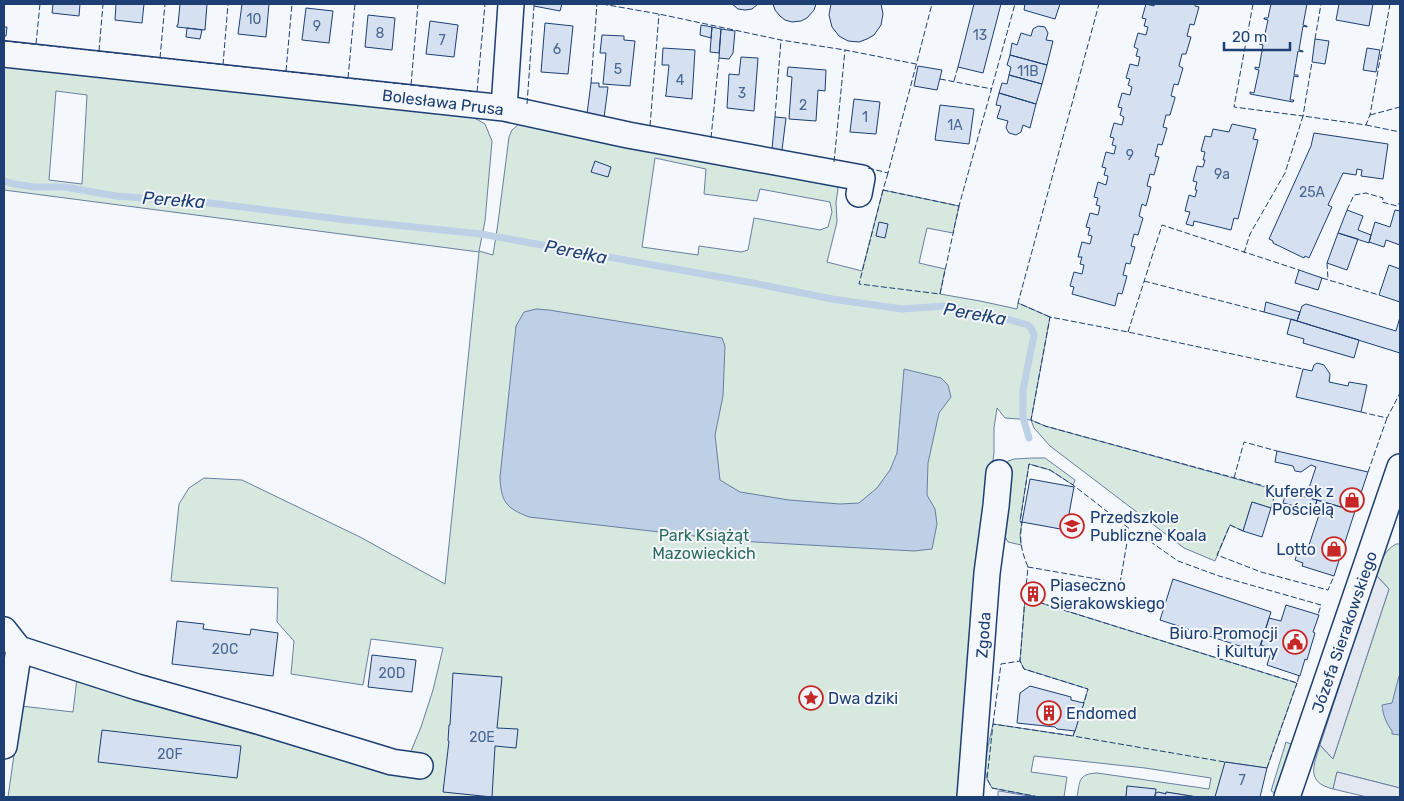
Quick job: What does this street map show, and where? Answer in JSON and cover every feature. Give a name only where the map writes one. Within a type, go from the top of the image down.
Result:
[{"type":"street","points":[[504,108],[511,4]]},
{"type":"street","name":"Bolesława Prusa","points":[[4,54],[504,108],[628,134],[862,178],[859,194]]},
{"type":"street","name":"Józefa Sierakowskiego","points":[[1294,796],[1390,529],[1400,467]]},
{"type":"street","name":"Zgoda","points":[[970,797],[987,573],[996,506],[998,473]]},
{"type":"street","points":[[4,630],[19,650],[137,687],[392,762],[420,766]]},
{"type":"street","points":[[4,746],[19,650]]},
{"type":"green space","name":"Park Książąt Mazowieckich","points":[[4,63],[469,115],[485,124],[492,141],[485,221],[479,251],[493,255],[509,137],[512,130],[519,124],[837,184],[837,222],[827,262],[862,271],[883,190],[959,206],[953,233],[927,228],[919,263],[945,269],[940,294],[1017,309],[1018,303],[1050,317],[1031,420],[1005,418],[997,408],[994,428],[994,453],[987,507],[981,532],[957,797],[8,797],[21,706],[73,712],[77,678],[404,768],[421,727],[433,690],[443,648],[371,639],[363,685],[291,674],[294,641],[277,622],[278,588],[171,581],[179,504],[189,488],[204,478],[242,480],[360,537],[445,584],[479,252],[4,190]],"holes":[[[56,91],[87,95],[82,184],[49,180]],[[655,158],[706,169],[704,194],[757,201],[760,189],[830,202],[832,212],[828,227],[820,230],[754,218],[748,250],[741,252],[699,246],[698,255],[642,247]]]},
{"type":"green space","points":[[1031,420],[1045,426],[1276,490],[1271,508],[1252,502],[1243,531],[1230,525],[1215,561],[1184,548],[1050,446],[1034,428]]},
{"type":"green space","points":[[1045,458],[1075,480],[1073,485],[1050,470],[1029,464],[1020,521],[1022,522],[1021,545],[1008,542],[1005,537],[998,536],[1005,468],[1008,461]]},
{"type":"green space","points":[[1396,544],[1400,544],[1400,788],[1337,772],[1333,789],[1318,782],[1315,777],[1314,766],[1320,745],[1333,759],[1389,589],[1376,575],[1385,554]]},
{"type":"green space","points":[[1025,598],[1297,683],[1267,768],[1226,762],[1215,797],[1197,797],[1166,792],[1166,794],[1158,792],[1155,794],[1127,786],[1126,797],[1077,797],[1081,779],[1086,775],[1097,773],[1209,789],[1211,778],[1145,768],[1034,756],[1031,772],[1067,777],[1064,797],[1039,797],[992,788],[987,779],[984,764],[993,724],[1073,736],[1088,689],[1024,669],[1020,661]]},
{"type":"green space","points":[[1286,742],[1293,745],[1277,794],[1271,791]]},
{"type":"shaded area","points":[[1376,575],[1389,589],[1333,759],[1320,745]]},
{"type":"shaded area","points":[[1337,772],[1400,788],[1400,797],[1367,797],[1333,789]]},
{"type":"shaded area","points":[[999,791],[1035,797],[998,797]]},
{"type":"water","points":[[536,309],[722,338],[725,346],[723,396],[715,435],[720,480],[740,492],[789,500],[840,504],[859,503],[877,488],[890,470],[897,453],[904,369],[941,378],[948,385],[951,397],[939,413],[928,463],[927,495],[935,509],[937,524],[932,549],[914,551],[738,541],[529,517],[510,507],[502,493],[500,477],[516,326],[524,312]]},
{"type":"water","points":[[1399,676],[1400,735],[1392,734],[1385,719],[1382,705],[1392,703]]},
{"type":"building","points":[[53,4],[80,4],[79,16],[52,13]]},
{"type":"building","points":[[116,4],[144,4],[142,23],[115,20]]},
{"type":"building","points":[[180,4],[207,4],[205,30],[177,27]]},
{"type":"building","points":[[242,4],[269,4],[266,37],[238,34]]},
{"type":"building","points":[[534,4],[562,4],[560,11],[534,6]]},
{"type":"building","points":[[732,4],[758,4],[752,9],[745,10],[738,9]]},
{"type":"building","points":[[773,4],[816,4],[814,10],[807,18],[792,22],[780,16]]},
{"type":"building","points":[[831,4],[881,4],[883,14],[881,25],[874,35],[867,39],[859,42],[848,41],[839,36],[832,27],[829,15]]},
{"type":"building","points":[[974,4],[1001,4],[983,73],[958,67]]},
{"type":"building","points":[[1025,4],[1060,4],[1055,19],[1024,10]]},
{"type":"building","points":[[1146,4],[1154,6],[1155,4],[1195,4],[1195,6],[1199,7],[1194,25],[1190,24],[1187,36],[1191,37],[1186,54],[1182,54],[1179,66],[1183,68],[1178,85],[1174,84],[1171,96],[1175,98],[1170,115],[1166,115],[1163,127],[1167,128],[1162,145],[1158,144],[1155,156],[1159,157],[1154,175],[1150,174],[1147,186],[1151,187],[1146,206],[1142,204],[1139,216],[1143,218],[1138,235],[1134,234],[1131,246],[1135,247],[1130,264],[1126,263],[1123,275],[1127,276],[1122,294],[1118,293],[1115,306],[1072,294],[1074,287],[1070,286],[1074,272],[1082,274],[1084,265],[1080,264],[1082,257],[1078,257],[1082,242],[1090,244],[1092,236],[1088,235],[1090,228],[1086,227],[1090,213],[1098,215],[1100,206],[1096,205],[1098,198],[1094,197],[1098,182],[1106,185],[1108,176],[1104,175],[1106,168],[1102,167],[1106,152],[1114,154],[1116,146],[1112,145],[1114,138],[1110,137],[1114,123],[1122,125],[1124,117],[1120,115],[1122,108],[1118,107],[1122,93],[1130,95],[1132,87],[1128,85],[1130,79],[1126,78],[1130,64],[1138,66],[1140,57],[1136,56],[1138,49],[1134,47],[1138,33],[1146,35],[1148,27],[1144,26],[1146,19],[1142,18]]},
{"type":"building","points":[[1271,4],[1307,4],[1303,25],[1307,27],[1303,26],[1299,50],[1303,52],[1298,51],[1294,75],[1298,75],[1298,77],[1294,76],[1290,100],[1294,100],[1293,102],[1250,94],[1250,92],[1254,93],[1259,70],[1255,69],[1255,67],[1259,68],[1263,45],[1259,44],[1263,43],[1268,20],[1264,18],[1268,18]]},
{"type":"building","points":[[1339,4],[1373,4],[1369,26],[1336,20]]},
{"type":"building","points":[[306,8],[333,11],[329,43],[302,40]]},
{"type":"building","points":[[368,15],[395,18],[392,50],[365,47]]},
{"type":"building","points":[[430,21],[458,25],[454,57],[426,54]]},
{"type":"building","points":[[545,23],[573,26],[568,74],[541,72]]},
{"type":"building","points":[[701,25],[712,27],[711,38],[700,35]]},
{"type":"building","points":[[1038,26],[1045,27],[1048,33],[1046,40],[1053,41],[1047,65],[1010,55],[1012,43],[1017,45],[1021,33],[1031,36],[1033,29]]},
{"type":"building","points":[[4,27],[7,27],[6,36],[4,36]]},
{"type":"building","points":[[712,27],[721,29],[719,53],[710,52]]},
{"type":"building","points":[[187,28],[202,30],[200,39],[186,37]]},
{"type":"building","points":[[721,29],[735,31],[733,53],[729,59],[719,58]]},
{"type":"building","points":[[602,35],[624,36],[624,40],[635,41],[630,86],[603,84],[606,53],[600,53]]},
{"type":"building","points":[[1315,39],[1329,41],[1325,64],[1312,62]]},
{"type":"building","points":[[663,48],[695,50],[692,99],[665,96],[669,65],[662,65]]},
{"type":"building","points":[[1367,48],[1380,50],[1376,72],[1363,70]]},
{"type":"building","points":[[1010,55],[1047,65],[1042,84],[1009,75],[1011,67],[1007,65]]},
{"type":"building","points":[[741,57],[758,58],[754,111],[727,108],[729,74],[739,75]]},
{"type":"building","points":[[918,66],[942,70],[937,90],[914,86]]},
{"type":"building","points":[[788,67],[826,70],[825,91],[818,90],[816,121],[789,119],[792,77],[787,76]]},
{"type":"building","points":[[1009,75],[1042,84],[1036,104],[999,93],[1002,83],[1007,84]]},
{"type":"building","points":[[591,83],[599,83],[599,87],[608,87],[604,118],[587,114]]},
{"type":"building","points":[[999,93],[1036,104],[1030,128],[1023,125],[1021,132],[1016,135],[1009,133],[1006,128],[1008,121],[997,118],[1001,106],[996,105]]},
{"type":"building","points":[[854,99],[880,102],[876,134],[850,132]]},
{"type":"building","points":[[940,105],[974,109],[969,144],[935,140]]},
{"type":"building","points":[[775,117],[786,118],[782,150],[772,149]]},
{"type":"building","points":[[1232,124],[1256,129],[1253,139],[1258,140],[1238,219],[1234,218],[1231,230],[1194,221],[1193,226],[1186,224],[1190,212],[1185,211],[1189,195],[1195,197],[1197,190],[1195,190],[1197,182],[1193,181],[1197,166],[1203,167],[1205,160],[1203,160],[1205,152],[1201,151],[1205,136],[1211,137],[1213,129],[1229,132]]},
{"type":"building","points":[[1314,133],[1388,144],[1383,179],[1361,176],[1362,170],[1357,169],[1356,175],[1343,173],[1328,205],[1332,207],[1309,258],[1305,256],[1304,258],[1273,243],[1269,239],[1311,146]]},
{"type":"building","points":[[595,161],[611,167],[608,177],[591,172]]},
{"type":"building","points":[[1347,210],[1363,216],[1358,230],[1371,235],[1369,243],[1338,233]]},
{"type":"building","points":[[1395,210],[1400,211],[1400,245],[1386,240],[1384,247],[1369,242],[1375,222],[1390,227]]},
{"type":"building","points":[[879,222],[888,224],[885,238],[876,236]]},
{"type":"building","points":[[1338,233],[1358,239],[1347,270],[1327,263]]},
{"type":"building","points":[[1389,265],[1400,269],[1400,302],[1379,295]]},
{"type":"building","points":[[1299,270],[1322,278],[1318,290],[1295,283]]},
{"type":"building","points":[[1266,302],[1300,312],[1297,321],[1264,312]]},
{"type":"building","points":[[1306,304],[1396,331],[1400,317],[1400,353],[1297,321],[1302,306]]},
{"type":"building","points":[[1291,319],[1359,340],[1354,358],[1303,343],[1304,339],[1287,334]]},
{"type":"building","points":[[1317,363],[1324,365],[1330,374],[1329,382],[1348,386],[1349,382],[1367,385],[1361,412],[1296,397],[1303,369],[1312,371]]},
{"type":"building","points":[[1277,451],[1368,472],[1355,511],[1306,497],[1316,467],[1311,465],[1301,472],[1295,471],[1293,466],[1275,462]]},
{"type":"building","points":[[1030,479],[1074,487],[1066,530],[1022,522]]},
{"type":"building","points":[[1286,492],[1317,500],[1314,511],[1283,503]]},
{"type":"building","points":[[1317,500],[1355,511],[1334,576],[1302,566],[1303,563],[1295,560],[1299,548],[1307,551],[1321,509],[1315,507]]},
{"type":"building","points":[[1252,502],[1271,508],[1262,537],[1243,531]]},
{"type":"building","points":[[1173,579],[1271,612],[1258,652],[1160,620]]},
{"type":"building","name":"Piaseczno Sierakowskiego","points":[[1030,590],[1038,591],[1036,599],[1028,597]]},
{"type":"building","points":[[1286,605],[1319,615],[1307,660],[1305,659],[1300,676],[1267,665],[1272,649],[1261,645],[1269,618],[1281,621]]},
{"type":"building","points":[[177,621],[204,624],[203,629],[250,635],[251,629],[278,633],[273,676],[172,664]]},
{"type":"building","points":[[372,655],[416,660],[412,692],[368,687]]},
{"type":"building","points":[[453,673],[502,677],[497,728],[518,729],[516,748],[495,746],[492,797],[443,792],[449,741]]},
{"type":"building","name":"Endomed","points":[[1030,686],[1071,697],[1071,700],[1084,703],[1075,731],[1017,723],[1020,693]]},
{"type":"building","points":[[102,730],[241,746],[237,778],[98,762]]},
{"type":"building","points":[[1225,762],[1267,768],[1260,797],[1215,797]]},
{"type":"building","points":[[1127,786],[1156,789],[1155,797],[1126,797]]},
{"type":"building","points":[[1158,792],[1197,797],[1155,797],[1155,794]]},
{"type":"waterway","name":"Perełka","points":[[4,181],[35,187],[65,187],[116,196],[210,203],[481,234],[832,299],[902,309],[944,306],[996,316],[1028,325],[1034,335],[1023,390],[1023,417],[1029,438]]},
{"type":"fence","points":[[36,44],[40,4]]},
{"type":"fence","points":[[99,51],[103,4]]},
{"type":"fence","points":[[160,58],[165,4]]},
{"type":"fence","points":[[223,65],[228,4]]},
{"type":"fence","points":[[286,71],[292,4]]},
{"type":"fence","points":[[348,78],[355,4]]},
{"type":"fence","points":[[411,85],[418,4]]},
{"type":"fence","points":[[4,41],[477,92],[485,4]]},
{"type":"fence","points":[[591,83],[597,4]]},
{"type":"fence","points":[[602,4],[781,40],[916,64]]},
{"type":"fence","points":[[868,168],[888,173],[932,4]]},
{"type":"fence","points":[[888,173],[883,190],[959,206],[1015,4]]},
{"type":"fence","points":[[1050,317],[1018,303],[1099,4]]},
{"type":"fence","points":[[1253,4],[1234,107],[1303,116],[1312,62]]},
{"type":"fence","points":[[1315,39],[1321,4]]},
{"type":"fence","points":[[1244,253],[1250,234],[1285,173],[1303,116],[1366,125],[1370,115],[1390,4]]},
{"type":"fence","points":[[527,104],[534,6]]},
{"type":"fence","points":[[650,126],[659,14]]},
{"type":"fence","points":[[775,117],[781,40]]},
{"type":"fence","points":[[834,162],[845,50]]},
{"type":"fence","points":[[711,138],[719,58]]},
{"type":"fence","points":[[954,81],[958,67]]},
{"type":"fence","points":[[940,79],[992,89]]},
{"type":"fence","points":[[1370,115],[1400,107]]},
{"type":"fence","points":[[1366,125],[1400,132]]},
{"type":"fence","points":[[883,190],[859,284],[940,294],[959,206]]},
{"type":"fence","points":[[1347,210],[1354,195],[1366,193],[1383,198],[1382,202],[1397,206],[1400,202]]},
{"type":"fence","points":[[1128,332],[1162,225],[1299,270]]},
{"type":"fence","points":[[1327,263],[1328,279]]},
{"type":"fence","points":[[1322,278],[1379,295]]},
{"type":"fence","points":[[1144,281],[1264,312]]},
{"type":"fence","points":[[1286,492],[1045,426],[1031,420],[1050,317],[1303,369]]},
{"type":"fence","points":[[1361,412],[1387,418],[1400,393]]},
{"type":"fence","points":[[1368,472],[1387,418]]},
{"type":"fence","points":[[1234,478],[1244,442],[1277,451]]},
{"type":"fence","points":[[1028,567],[1021,545],[1022,522],[1020,522],[1029,464],[1050,470],[1073,485],[1131,530]]},
{"type":"fence","points":[[1271,508],[1276,490]]},
{"type":"fence","points":[[1243,531],[1230,525],[1217,555],[1261,572],[1328,590],[1334,576]]},
{"type":"fence","points":[[1299,676],[1297,683],[1025,598],[1028,567],[1120,583],[1129,531],[1138,533],[1178,561],[1219,576],[1321,605],[1318,615]]},
{"type":"fence","points":[[1025,598],[1020,661],[1024,669],[1088,689],[1084,703]]},
{"type":"fence","points":[[993,724],[1001,664],[1020,661]]},
{"type":"fence","points":[[1267,768],[1297,683]]},
{"type":"fence","points":[[1039,797],[992,788],[987,779],[993,724],[1073,736]]},
{"type":"fence","points":[[1075,731],[1073,736],[1225,762]]},
{"type":"place","name":"Kuferek z Pościelą","points":[[1352,500]]},
{"type":"place","name":"Przedszkole Publiczne Koala","points":[[1072,526]]},
{"type":"place","name":"Lotto","points":[[1334,549]]},
{"type":"place","name":"Piaseczno Sierakowskiego","points":[[1033,594]]},
{"type":"place","name":"Biuro Promocji i Kultury","points":[[1295,642]]},
{"type":"place","name":"Dwa dziki","points":[[811,698]]},
{"type":"place","name":"Endomed","points":[[1049,713]]}]
